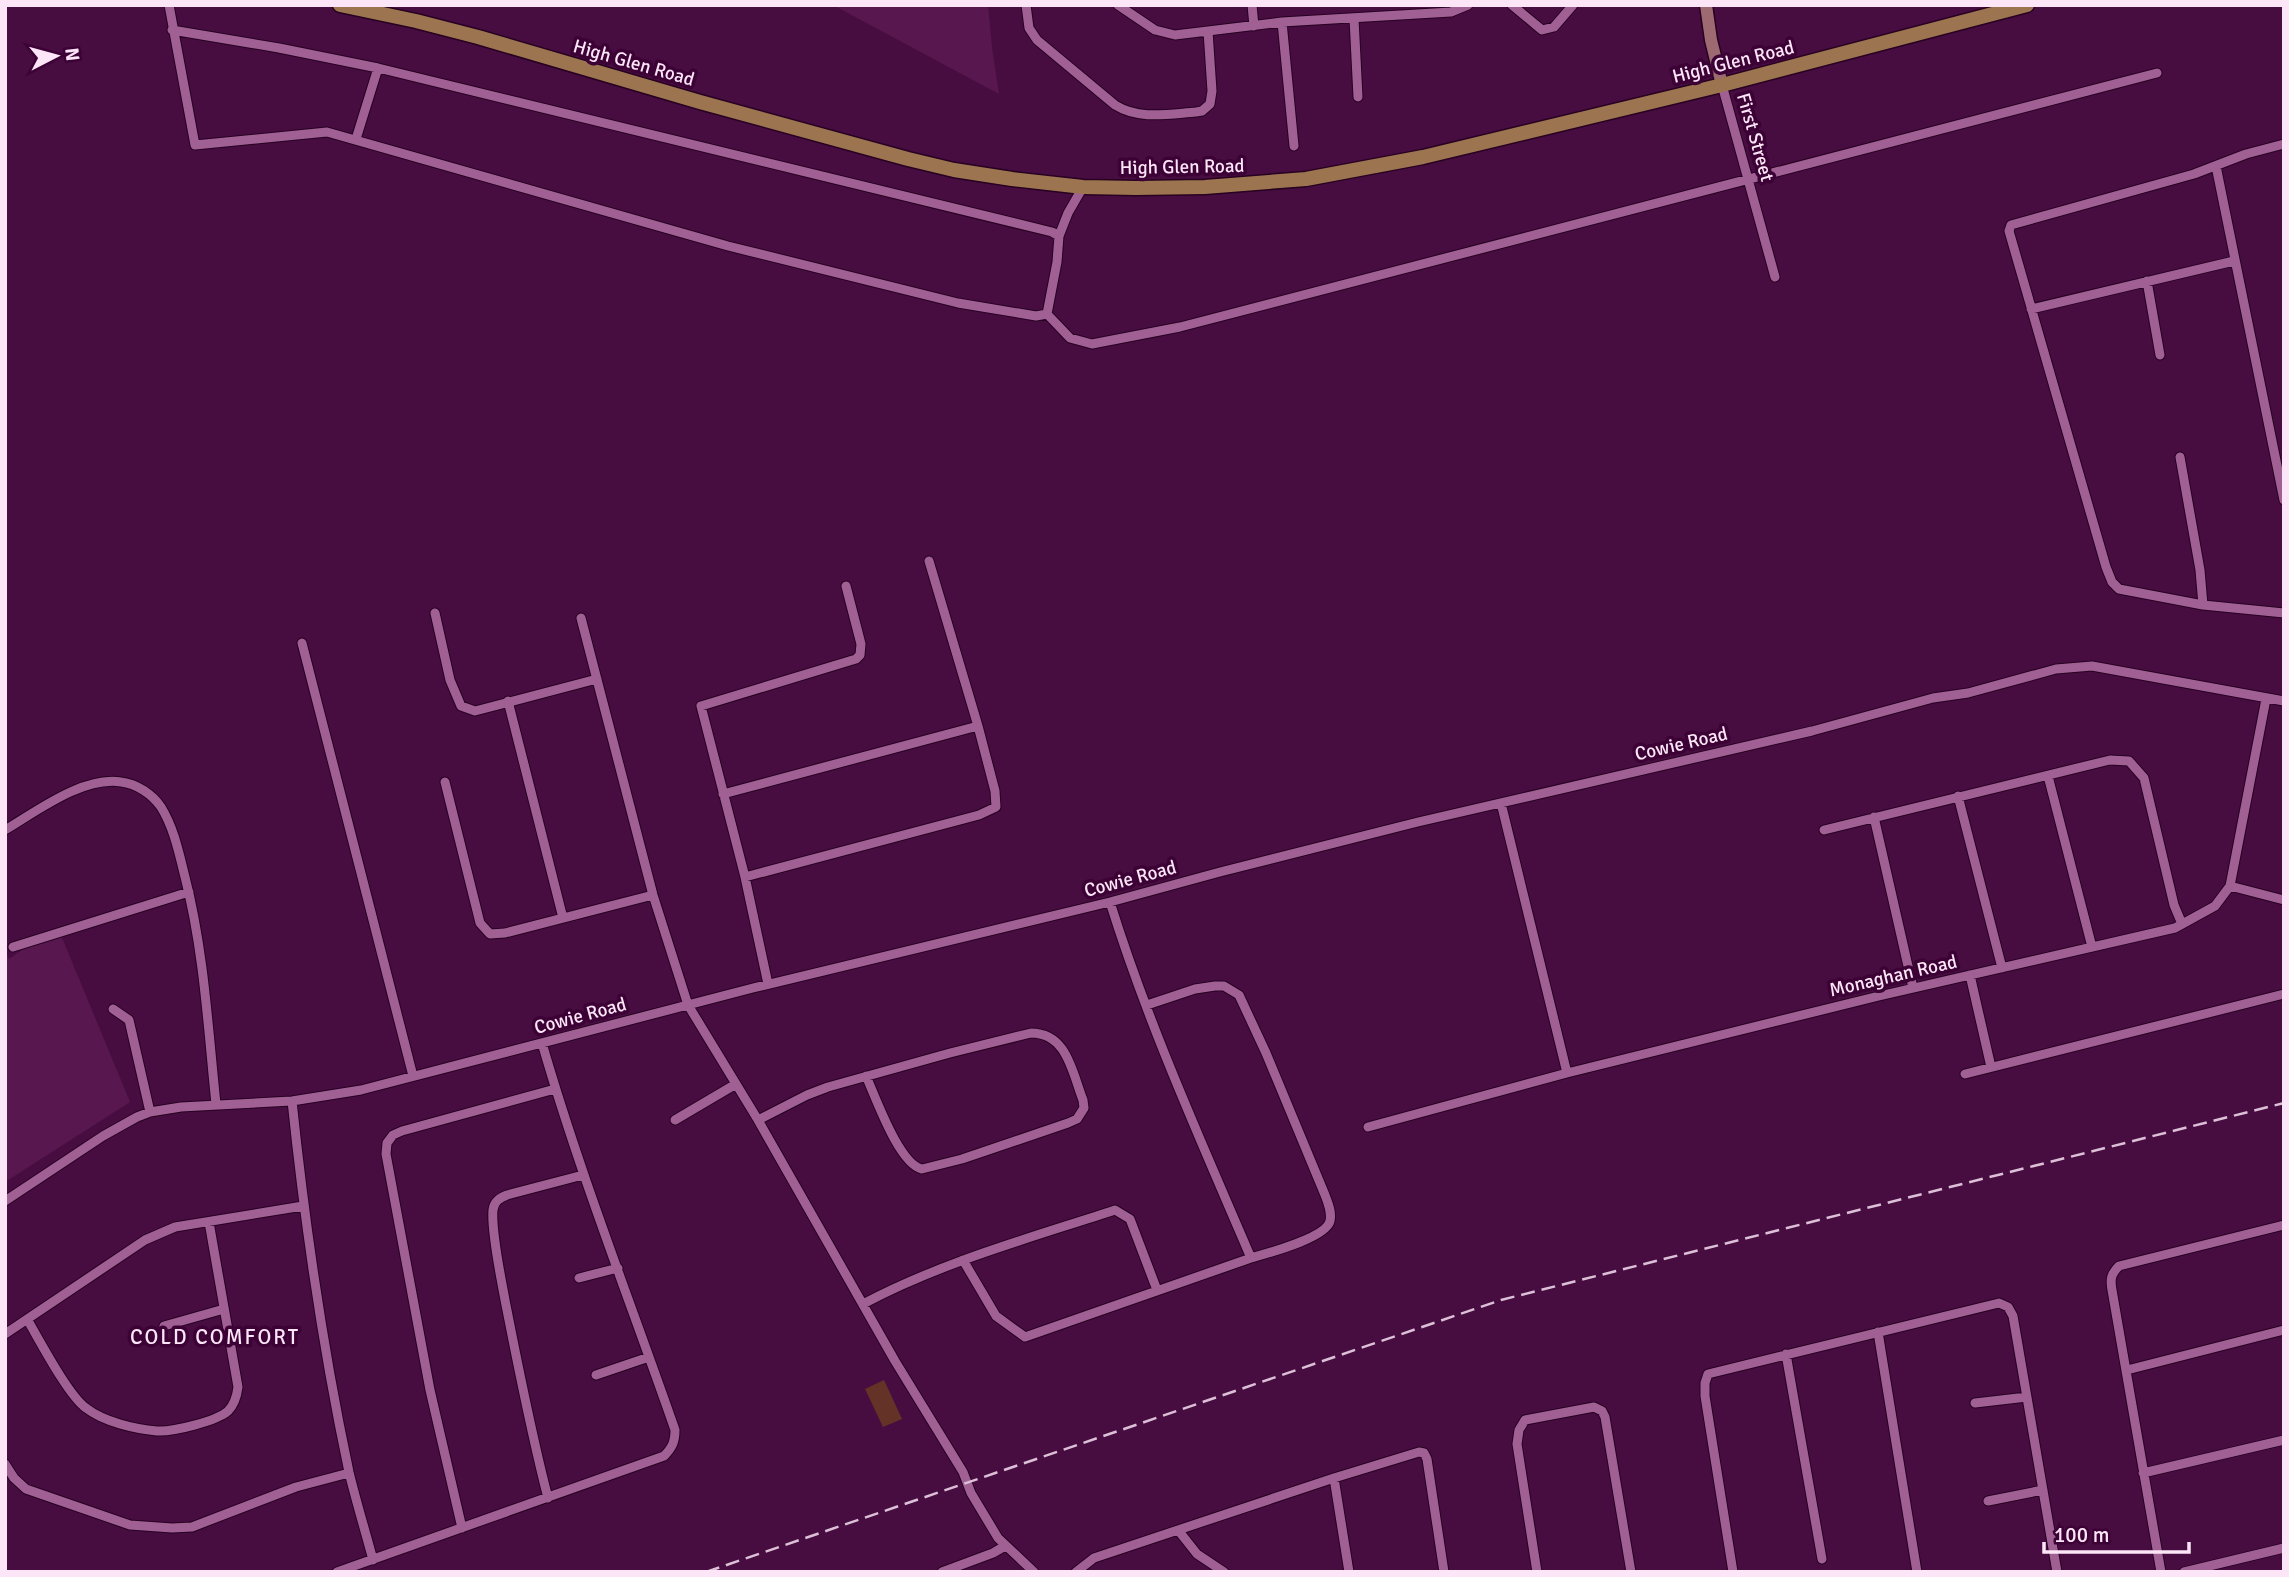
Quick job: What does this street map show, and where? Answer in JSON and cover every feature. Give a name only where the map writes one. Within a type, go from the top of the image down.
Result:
[{"type":"main road","name":"High Glen Road","points":[[340,5],[478,37],[908,159],[978,173],[1083,187],[1205,187],[1306,178],[1423,157],[1722,85],[2028,5]]},
{"type":"street","points":[[169,5],[195,145],[327,132],[728,246],[958,303],[1036,316],[1046,314]]},
{"type":"street","points":[[1026,5],[1029,28],[1037,40],[1115,105],[1139,115],[1196,112],[1202,111],[1210,104],[1212,90],[1208,32]]},
{"type":"street","points":[[1118,5],[1139,21],[1175,35],[1282,22],[1354,19],[1402,10],[1451,12],[1468,5]]},
{"type":"street","points":[[1252,5],[1254,26]]},
{"type":"street","points":[[1512,5],[1542,30],[1552,29],[1573,5]]},
{"type":"street","name":"First Street","points":[[1706,5],[1722,85],[1775,277]]},
{"type":"street","points":[[1354,19],[1358,97]]},
{"type":"street","points":[[1282,22],[1294,146]]},
{"type":"street","points":[[172,30],[378,68],[1052,232],[1059,236]]},
{"type":"street","points":[[356,139],[378,68]]},
{"type":"street","points":[[1046,314],[1070,338],[1092,344],[1180,327],[2157,73]]},
{"type":"street","points":[[2284,144],[2011,225],[2009,238],[2112,582],[2119,589],[2203,605],[2284,613]]},
{"type":"street","points":[[2216,166],[2284,500]]},
{"type":"street","points":[[1046,314],[1057,262],[1059,236],[1083,187]]},
{"type":"street","points":[[2031,309],[2234,261]]},
{"type":"street","points":[[2147,281],[2160,355]]},
{"type":"street","points":[[2180,457],[2200,570],[2203,605]]},
{"type":"street","points":[[745,877],[979,815],[996,807],[995,791],[978,726],[929,561]]},
{"type":"street","points":[[768,984],[745,877],[701,706],[856,659],[861,644],[846,586]]},
{"type":"street","points":[[435,613],[450,680],[461,706],[475,711],[597,679]]},
{"type":"street","points":[[582,618],[653,895],[688,1005],[963,1472],[971,1493],[1005,1546],[1034,1572]]},
{"type":"street","points":[[302,643],[413,1076]]},
{"type":"street","name":"Cowie Road","points":[[5,1202],[103,1136],[150,1112],[216,1104],[292,1101],[361,1090],[768,984],[1110,902],[1220,872],[1501,803],[1812,732],[1933,698],[1968,693],[2070,667],[2099,667],[2284,701]]},
{"type":"street","points":[[2266,699],[2230,886],[2284,900]]},
{"type":"street","points":[[508,701],[563,918]]},
{"type":"street","points":[[723,794],[978,726]]},
{"type":"street","points":[[1824,830],[2110,760],[2129,761],[2144,778],[2182,924]]},
{"type":"street","points":[[2048,776],[2092,947]]},
{"type":"street","points":[[5,830],[62,795],[86,785],[121,781],[140,788],[160,806],[175,836],[189,891],[201,959],[216,1104]]},
{"type":"street","points":[[445,782],[480,923],[490,934],[505,933],[653,895]]},
{"type":"street","points":[[1958,796],[2002,968]]},
{"type":"street","points":[[1501,803],[1567,1073]]},
{"type":"street","points":[[1874,817],[1913,988]]},
{"type":"street","name":"Monaghan Road","points":[[1368,1127],[1567,1073],[1913,988],[2175,928],[2215,906],[2230,886]]},
{"type":"street","points":[[13,947],[189,891]]},
{"type":"street","points":[[1110,902],[1126,955],[1251,1258]]},
{"type":"street","points":[[1970,975],[1991,1067]]},
{"type":"street","points":[[963,1260],[996,1316],[1025,1337],[1323,1232],[1330,1221],[1329,1206],[1261,1041],[1239,995],[1224,986],[1214,986],[1195,989],[1147,1005]]},
{"type":"street","points":[[1965,1074],[2284,994]]},
{"type":"street","points":[[113,1009],[129,1020],[150,1112]]},
{"type":"street","points":[[758,1120],[807,1095],[866,1076],[1031,1033],[1043,1033],[1058,1042],[1065,1053],[1084,1108],[1077,1119],[1056,1127],[962,1159],[922,1169],[915,1168],[905,1157],[866,1076]]},
{"type":"street","points":[[338,1572],[664,1456],[672,1448],[675,1430],[583,1175],[542,1043]]},
{"type":"street","points":[[675,1120],[736,1084]]},
{"type":"street","points":[[461,1528],[428,1377],[386,1154],[387,1143],[393,1135],[410,1128],[555,1089]]},
{"type":"street","points":[[292,1101],[303,1206],[349,1473],[373,1560]]},
{"type":"street","points":[[548,1498],[506,1304],[493,1209],[499,1198],[583,1175]]},
{"type":"street","points":[[5,1334],[155,1235],[175,1227],[303,1206]]},
{"type":"street","points":[[863,1304],[963,1260],[1115,1210],[1130,1219],[1157,1290]]},
{"type":"street","points":[[27,1320],[83,1407],[112,1420],[159,1431],[178,1429],[228,1412],[236,1399],[238,1387],[209,1222]]},
{"type":"street","points":[[2161,1572],[2110,1279],[2119,1266],[2284,1225]]},
{"type":"street","points":[[579,1278],[618,1268]]},
{"type":"street","points":[[1733,1572],[1705,1396],[1704,1383],[1709,1374],[1999,1303],[2004,1304],[2013,1316],[2057,1572]]},
{"type":"street","points":[[164,1326],[224,1308]]},
{"type":"street","points":[[2127,1370],[2284,1330]]},
{"type":"street","points":[[1878,1332],[1917,1572]]},
{"type":"street","points":[[1786,1354],[1822,1559]]},
{"type":"street","points":[[596,1375],[649,1357]]},
{"type":"street","points":[[1975,1403],[2027,1397]]},
{"type":"street","points":[[1536,1572],[1517,1444],[1519,1430],[1525,1420],[1594,1407],[1602,1411],[1605,1417],[1631,1572]]},
{"type":"street","points":[[2143,1473],[2284,1440]]},
{"type":"street","points":[[1076,1572],[1094,1558],[1419,1452],[1424,1453],[1427,1459],[1444,1572]]},
{"type":"street","points":[[5,1464],[14,1478],[26,1489],[38,1494],[130,1525],[172,1528],[192,1527],[296,1487],[349,1473]]},
{"type":"street","points":[[1335,1478],[1349,1572]]},
{"type":"street","points":[[1988,1501],[2043,1490]]},
{"type":"street","points":[[1178,1531],[1197,1554],[1224,1572]]},
{"type":"street","points":[[942,1572],[1005,1546]]},
{"type":"street","points":[[2184,1572],[2284,1548]]},
{"type":"shaded area","points":[[833,5],[988,5],[999,94]]},
{"type":"shaded area","points":[[60,933],[130,1102],[5,1182],[5,952],[9,959],[32,943]]},
{"type":"shaded area","points":[[884,1380],[902,1419],[883,1427],[865,1389]]},
{"type":"railway","points":[[706,1572],[1501,1300],[2284,1103]]},
{"type":"district","name":"COLD COMFORT","points":[[215,1337]]}]
